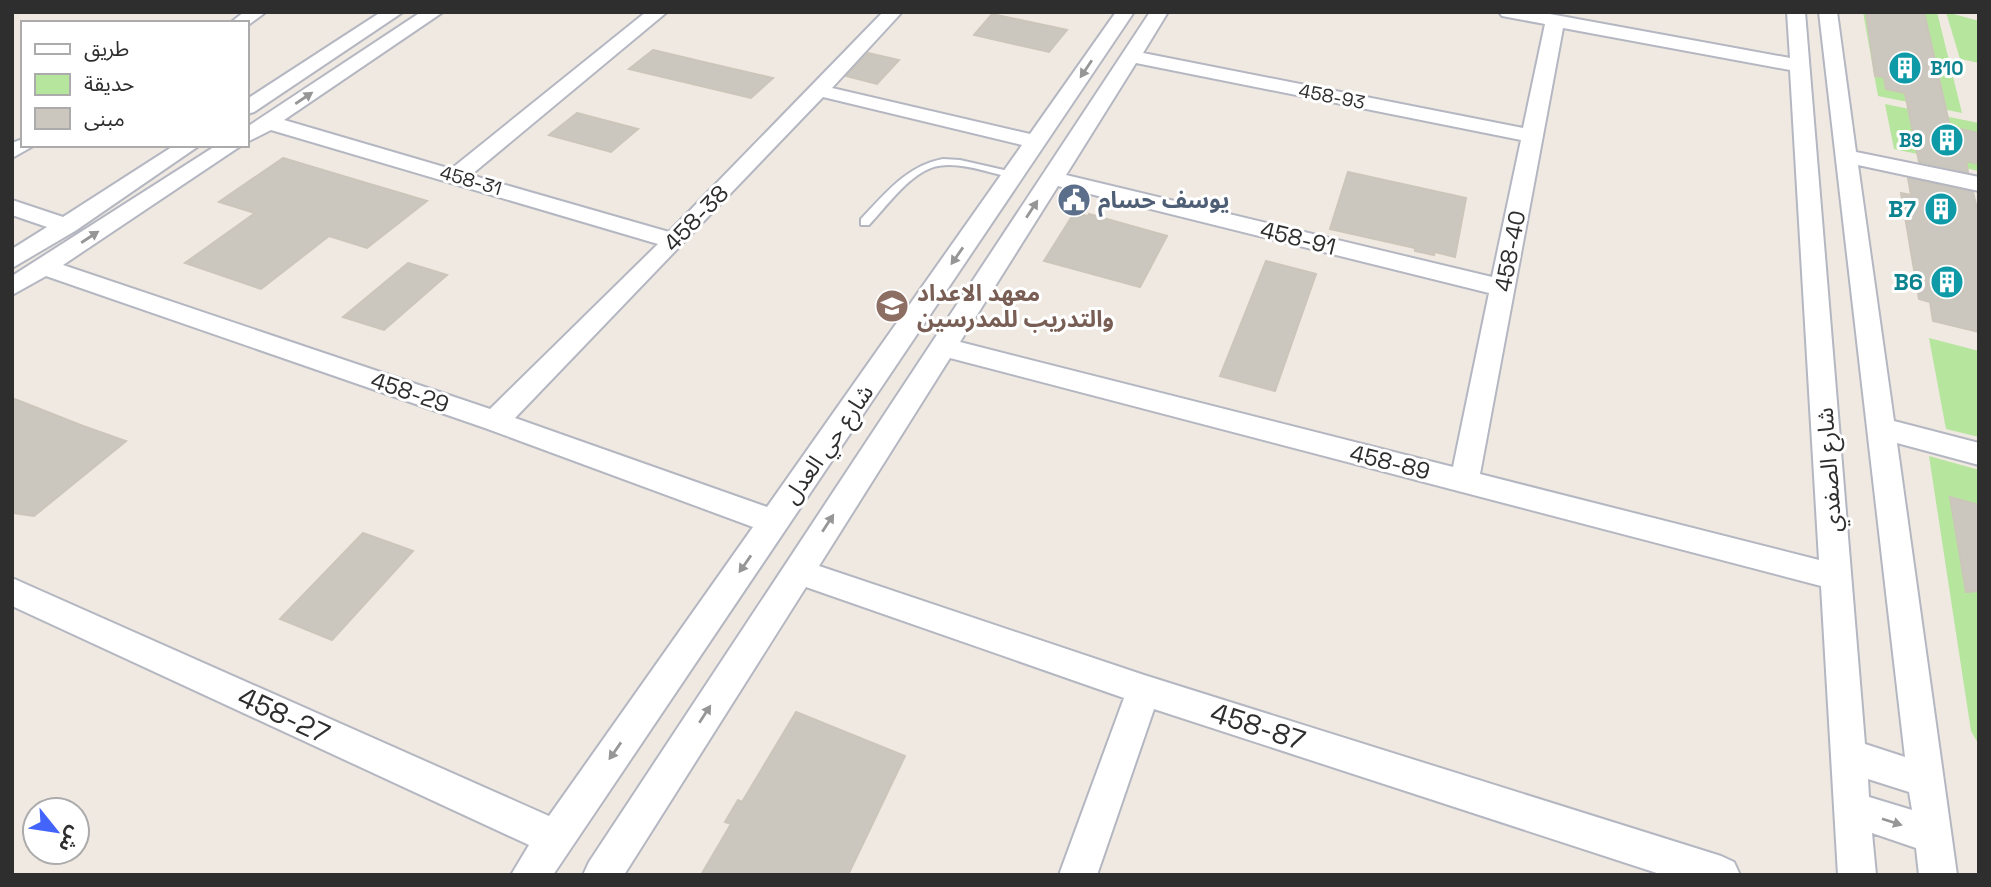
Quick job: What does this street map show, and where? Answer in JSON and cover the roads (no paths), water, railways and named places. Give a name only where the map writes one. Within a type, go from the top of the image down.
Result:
[{"type":"street","points":[[248,107],[394,12]]},
{"type":"street","points":[[248,135],[434,12]]},
{"type":"street","points":[[457,175],[658,12]]},
{"type":"street","name":"458-38","points":[[495,421],[674,241],[893,12]]},
{"type":"street","name":"شارع حي العدل","points":[[530,875],[1125,12]]},
{"type":"street","name":"شارع حي العدل","points":[[602,875],[1159,12]]},
{"type":"street","points":[[1508,12],[1800,66]]},
{"type":"street","name":"شارع الصفدي","points":[[1796,12],[1857,875]]},
{"type":"street","points":[[1828,12],[1938,875]]},
{"type":"street","name":"458-40","points":[[1464,481],[1555,21]]},
{"type":"street","name":"458-93","points":[[1131,56],[1532,136]]},
{"type":"street","points":[[817,90],[1036,142]]},
{"type":"street","name":"458-31","points":[[267,122],[457,175],[674,241]]},
{"type":"street","points":[[12,260],[187,147]]},
{"type":"street","points":[[12,287],[229,147]]},
{"type":"street","points":[[1847,156],[1979,184]]},
{"type":"street","name":"458-91","points":[[1052,178],[1503,288]]},
{"type":"street","points":[[12,207],[66,226]]},
{"type":"street","name":"458-29","points":[[44,267],[495,421],[774,522]]},
{"type":"street","name":"458-89","points":[[944,347],[1836,577]]},
{"type":"street","points":[[1883,429],[1979,454]]},
{"type":"street","name":"458-87","points":[[797,571],[1144,690],[1721,875]]},
{"type":"street","name":"458-27","points":[[12,591],[555,838]]},
{"type":"street","points":[[1078,875],[1144,690]]},
{"type":"street","points":[[1849,756],[1926,780]]},
{"type":"street","points":[[1852,809],[1933,835]]},
{"type":"lane","points":[[865,222],[917,169],[937,161],[956,162],[1013,175]]},
{"type":"place","name":"B10","points":[[1905,68]]},
{"type":"place","name":"B9","points":[[1947,140]]},
{"type":"place","name":"يوسف حسام","points":[[1074,200]]},
{"type":"place","name":"B7","points":[[1941,209]]},
{"type":"place","name":"B6","points":[[1947,282]]},
{"type":"place","name":"معهد الاعداد والتدريب للمدرسين","points":[[892,306]]}]
